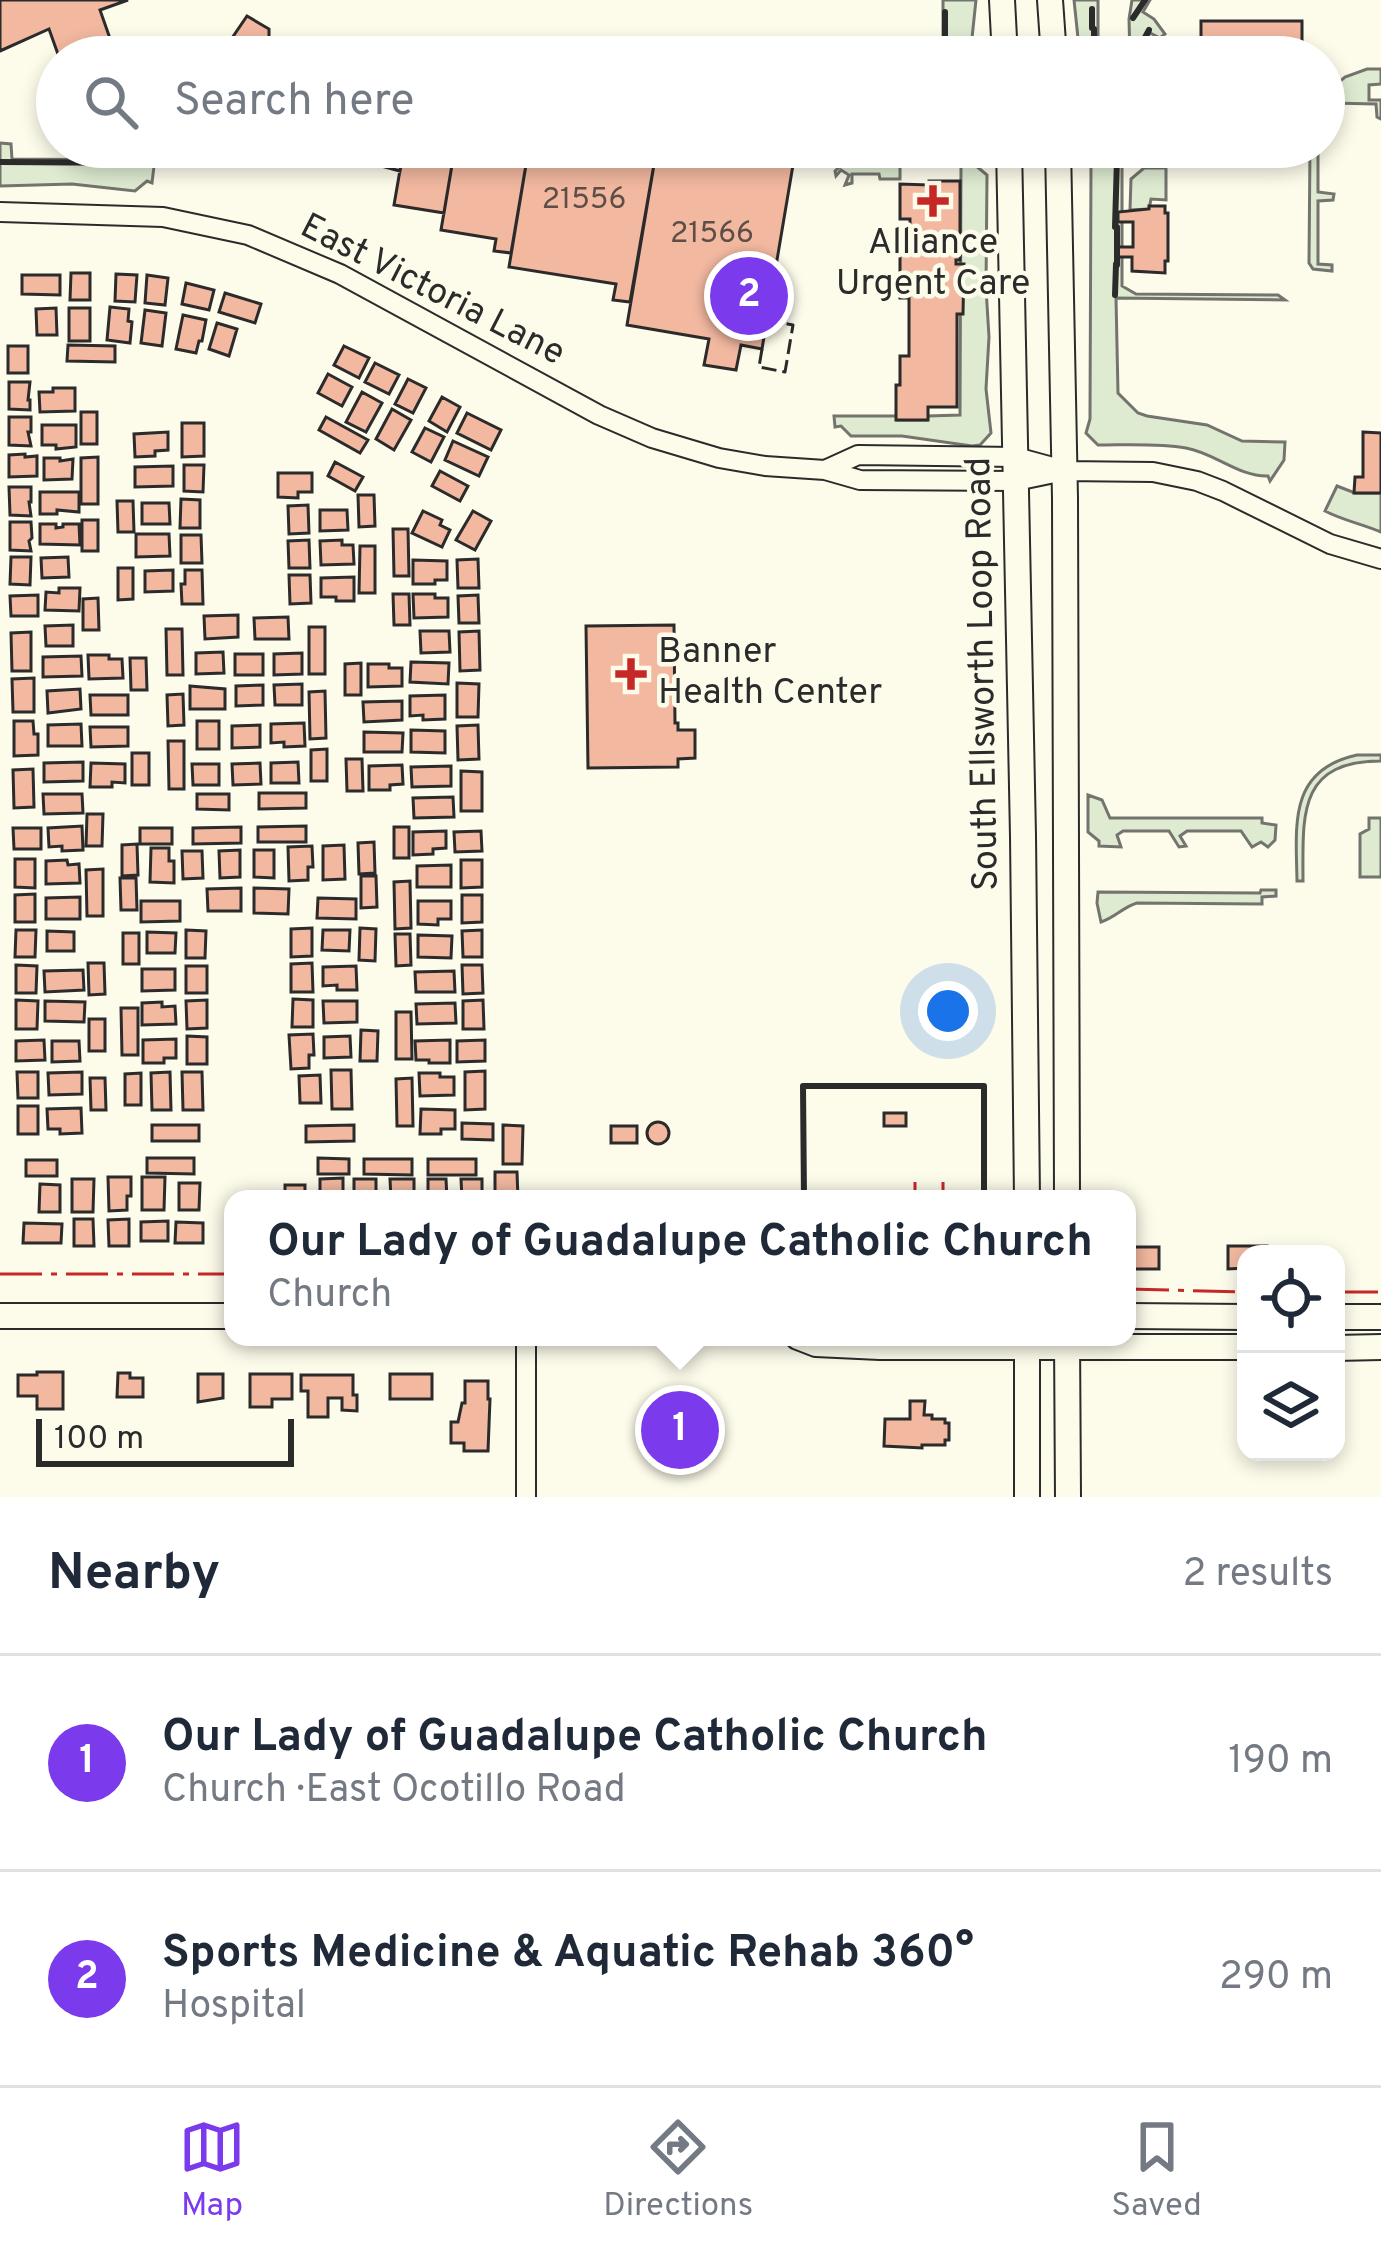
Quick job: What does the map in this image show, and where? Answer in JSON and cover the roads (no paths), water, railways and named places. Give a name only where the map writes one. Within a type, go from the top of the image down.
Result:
[{"type":"main road","points":[[1002,0],[1004,36]]},
{"type":"main road","points":[[1050,0],[1053,36]]},
{"type":"main road","name":"South Ellsworth Loop Road","points":[[1009,168],[1027,1190]]},
{"type":"main road","points":[[1058,168],[1067,1190]]},
{"type":"main road","points":[[0,1316],[224,1316]]},
{"type":"main road","points":[[1136,1316],[1237,1317]]},
{"type":"main road","points":[[1345,1317],[1381,1317]]},
{"type":"main road","points":[[1136,1343],[1237,1347]]},
{"type":"main road","points":[[1027,1346],[1027,1497]]},
{"type":"main road","points":[[1068,1346],[1068,1497]]},
{"type":"main road","points":[[1345,1348],[1381,1347]]},
{"type":"street","name":"East Victoria Lane","points":[[0,212],[163,217],[248,236],[340,274],[548,388],[652,438],[719,458],[825,470],[860,480],[1016,469],[1153,472],[1222,490],[1330,544],[1381,559]]},
{"type":"street","points":[[526,1346],[526,1497]]},
{"type":"place","name":"Alliance Urgent Care","points":[[933,201]]},
{"type":"place","name":"Sports Medicine & Aquatic Rehab 360°","points":[[749,296]]},
{"type":"place","name":"Banner Health Center","points":[[631,674]]},
{"type":"place","name":"Our Lady of Guadalupe Catholic Church","points":[[680,1430]]}]
